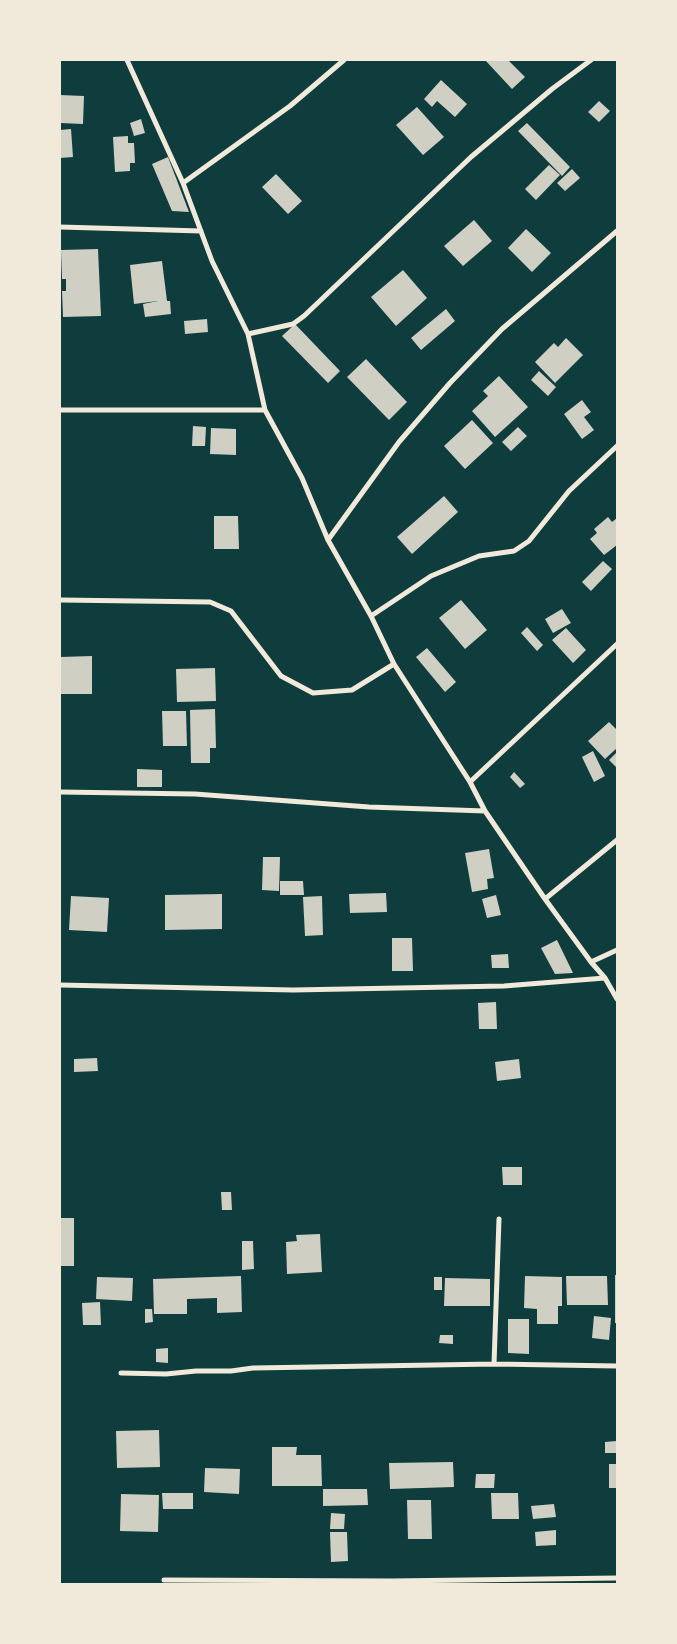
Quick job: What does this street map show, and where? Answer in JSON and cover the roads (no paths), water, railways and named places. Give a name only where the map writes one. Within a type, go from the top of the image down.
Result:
[{"type":"street","points":[[127,60],[183,182],[212,261],[248,334],[265,410],[302,478],[328,540],[371,616],[394,664],[470,782],[485,811],[545,899],[605,978],[617,999]]},
{"type":"street","points":[[183,182],[290,106],[344,60]]},
{"type":"street","points":[[248,334],[293,324],[304,316],[471,157],[552,89],[591,60]]},
{"type":"street","points":[[60,227],[201,231]]},
{"type":"street","points":[[328,540],[399,442],[450,383],[502,329],[617,231]]},
{"type":"street","points":[[60,410],[265,410]]},
{"type":"street","points":[[371,616],[431,576],[479,556],[514,550],[529,541],[569,491],[617,446]]},
{"type":"street","points":[[60,600],[210,602],[231,611],[282,676],[313,693],[352,690],[394,664]]},
{"type":"street","points":[[470,782],[617,644]]},
{"type":"street","points":[[60,792],[195,794],[369,807],[485,811]]},
{"type":"street","points":[[545,899],[617,840]]},
{"type":"street","points":[[591,962],[617,950]]},
{"type":"street","points":[[60,985],[293,990],[504,986],[605,978]]},
{"type":"street","points":[[494,1364],[499,1219]]},
{"type":"street","points":[[121,1373],[166,1374],[196,1371],[232,1371],[253,1368],[494,1364],[617,1366]]},
{"type":"street","points":[[164,1580],[392,1581],[617,1578]]}]
